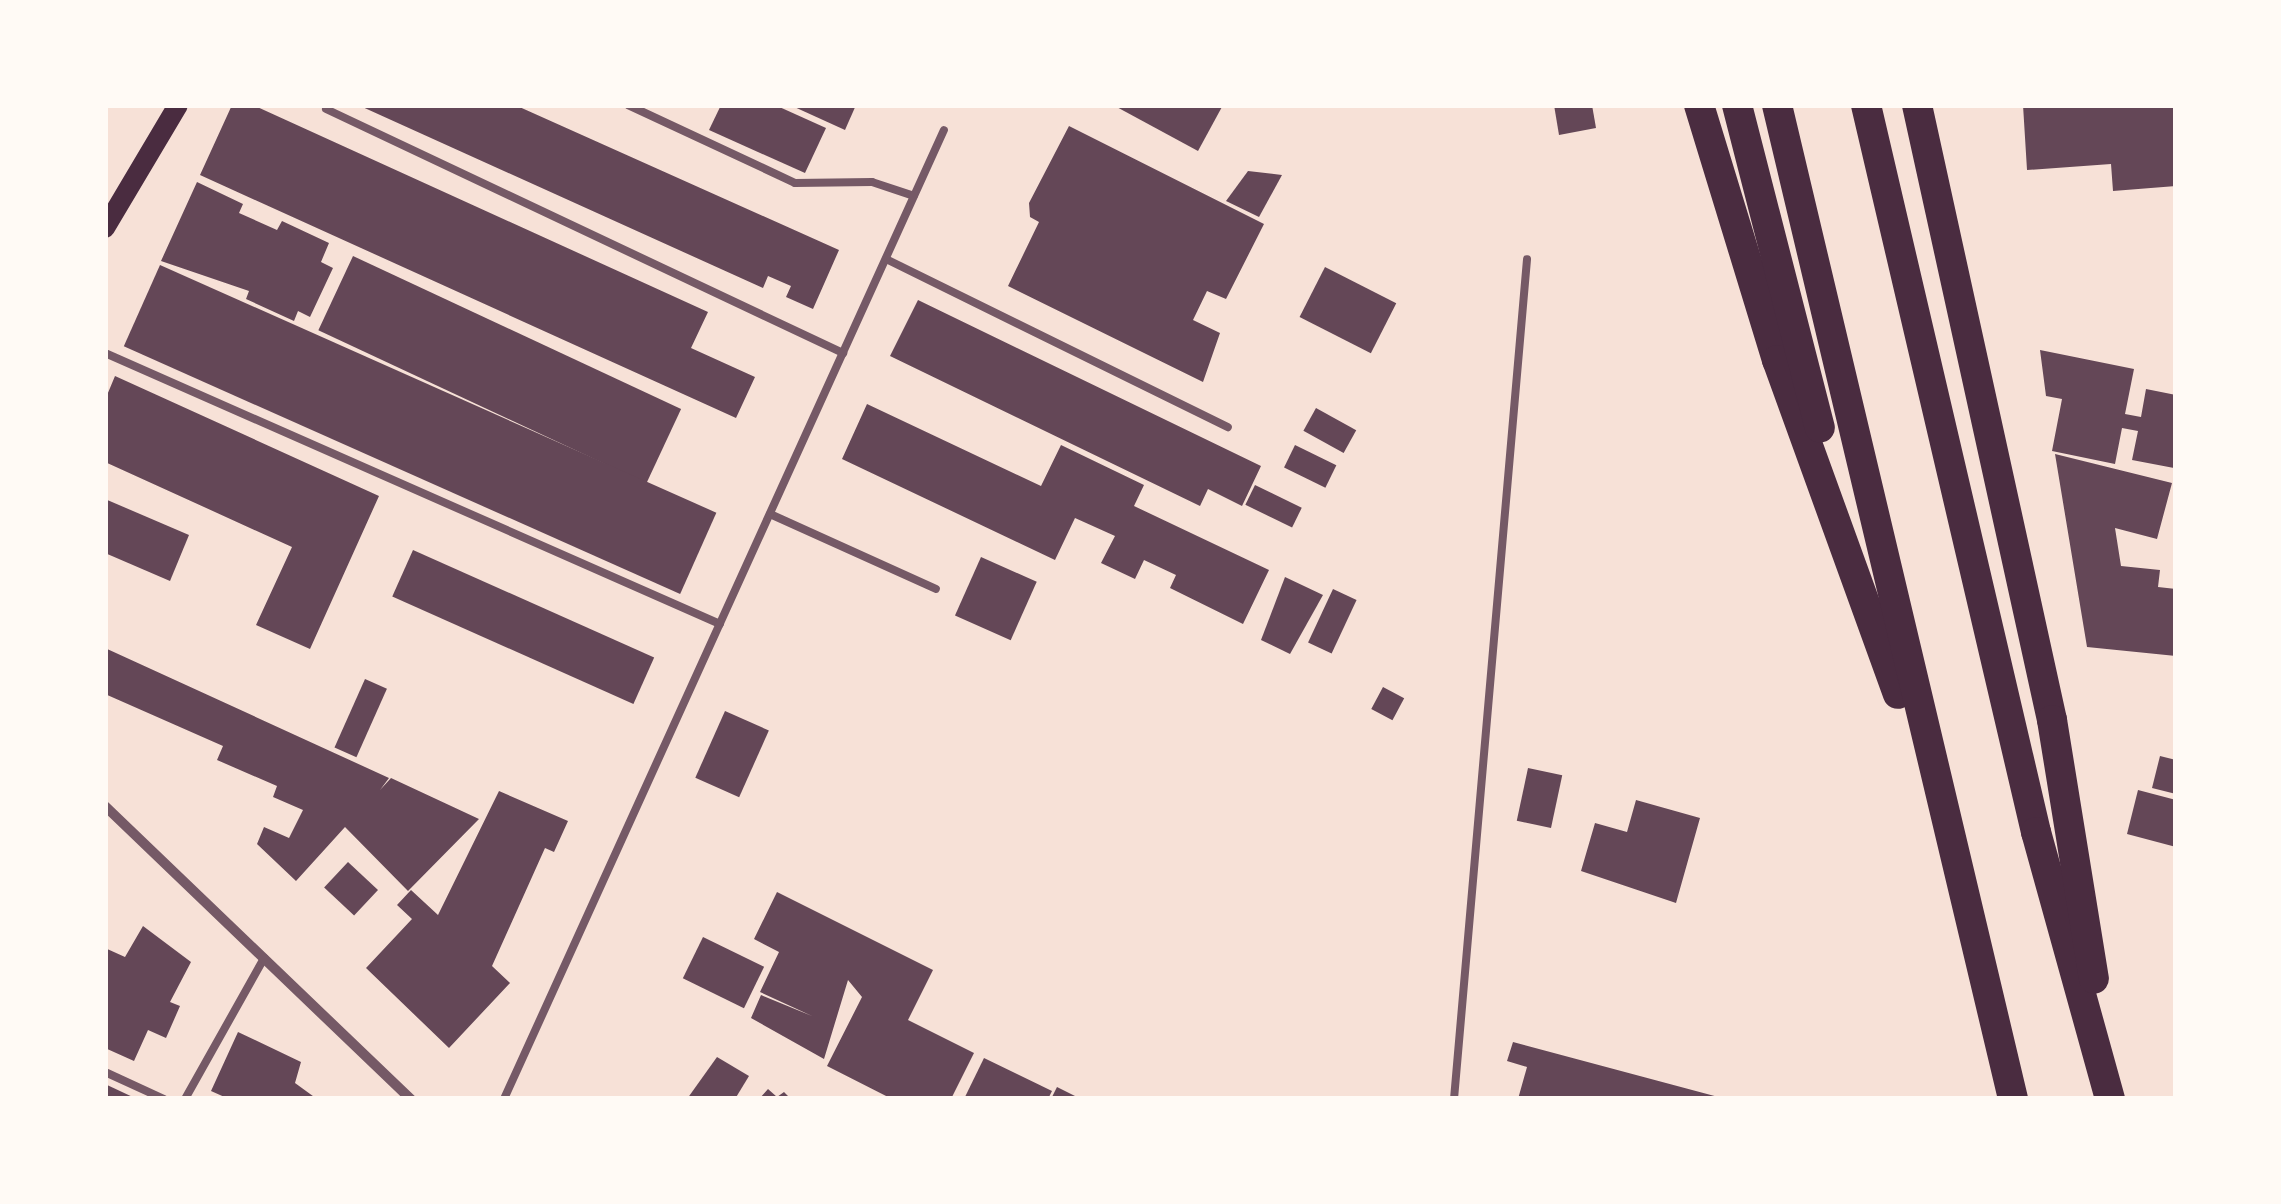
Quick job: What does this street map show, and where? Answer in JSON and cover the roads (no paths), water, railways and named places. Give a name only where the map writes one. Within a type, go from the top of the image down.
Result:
[{"type":"highway","points":[[1699,105],[1777,360],[1852,557],[1954,860]]},
{"type":"highway","points":[[1737,105],[1852,557]]},
{"type":"highway","points":[[1777,105],[2014,1099]]},
{"type":"highway","points":[[1866,105],[2036,832],[2112,1099]]},
{"type":"highway","points":[[1917,105],[2052,720],[2112,1099]]},
{"type":"main road","points":[[105,228],[178,105]]},
{"type":"street","points":[[105,806],[411,1099]]},
{"type":"lane","points":[[628,105],[795,184],[872,182],[914,196]]},
{"type":"lane","points":[[326,109],[843,353]]},
{"type":"lane","points":[[504,1099],[944,130]]},
{"type":"lane","points":[[886,259],[1228,428]]},
{"type":"lane","points":[[1456,1098],[1527,260]]},
{"type":"lane","points":[[105,353],[720,624]]},
{"type":"lane","points":[[770,514],[936,589]]},
{"type":"lane","points":[[185,1099],[264,958]]},
{"type":"lane","points":[[105,1072],[164,1099]]}]
